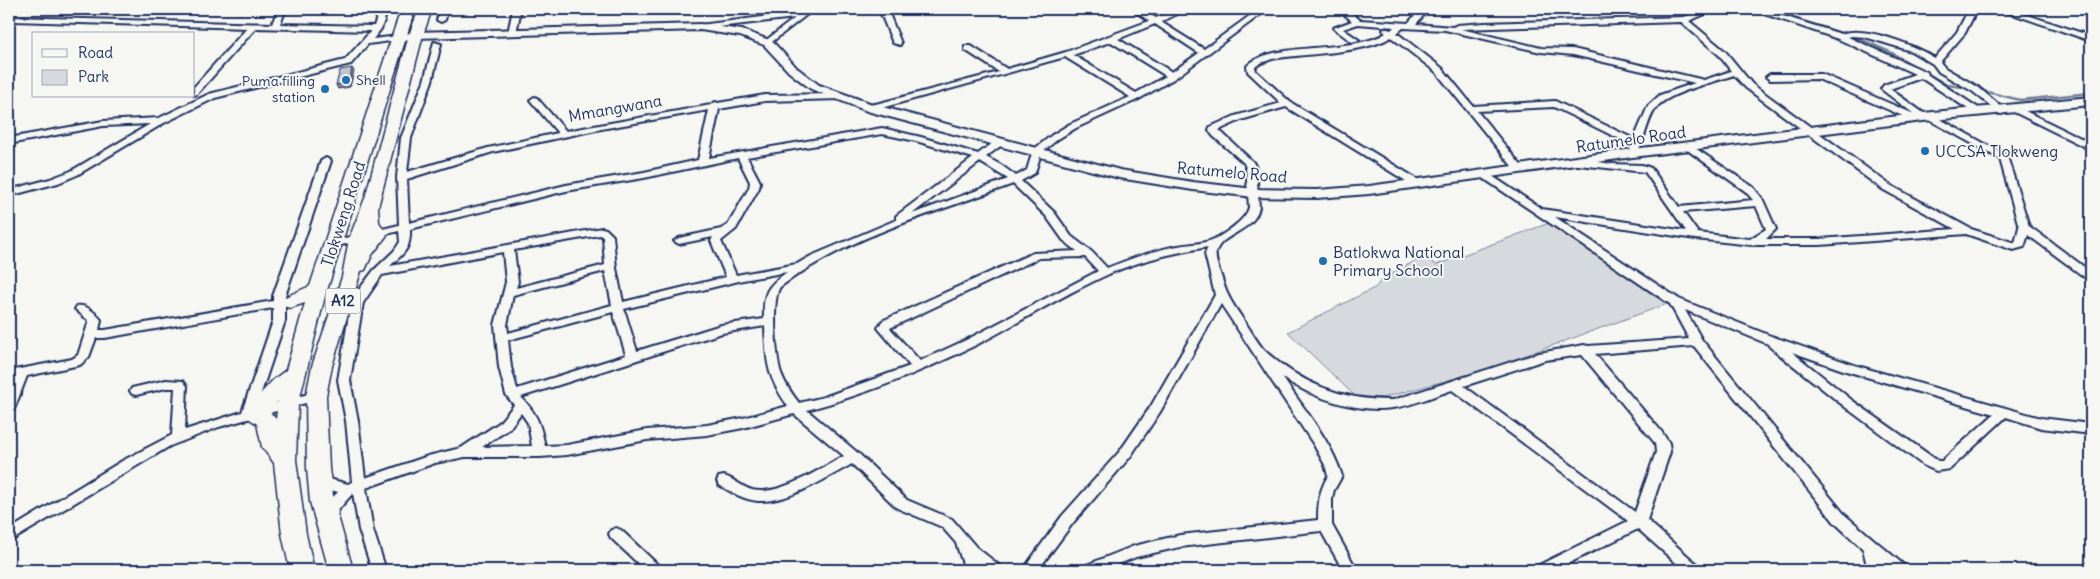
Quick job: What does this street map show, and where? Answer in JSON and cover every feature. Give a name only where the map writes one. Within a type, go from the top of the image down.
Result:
[{"type":"main road","name":"Tlokweng Road","points":[[342,570],[322,502],[318,469],[316,396],[322,366],[351,278],[358,239],[373,198],[407,37],[408,9]]},
{"type":"main road","name":"Tlokweng Road","points":[[302,570],[294,534],[285,460],[288,405],[316,298],[333,244],[407,37],[425,9]]},
{"type":"main road","points":[[351,278],[358,271],[363,255],[378,235],[372,227],[369,212],[373,198]]},
{"type":"main road","points":[[284,303],[316,298]]},
{"type":"main road","points":[[285,460],[274,449],[269,423],[265,418],[251,413],[280,385],[295,374]]},
{"type":"street","points":[[276,25],[282,9]]},
{"type":"street","points":[[9,141],[80,127],[121,122],[158,121],[218,94],[343,64],[351,61],[377,29],[384,9]]},
{"type":"street","points":[[441,20],[444,9]]},
{"type":"street","points":[[512,33],[517,9]]},
{"type":"street","points":[[883,9],[898,42]]},
{"type":"street","points":[[1136,9],[1205,54]]},
{"type":"street","points":[[871,108],[1067,55],[1156,22],[1183,9]]},
{"type":"street","points":[[995,570],[981,560],[947,523],[902,504],[854,457],[796,408],[783,390],[775,372],[769,322],[769,301],[772,289],[815,258],[891,225],[1015,180],[1033,170],[1036,152],[1073,126],[1111,110],[1172,76],[1205,54],[1264,9]]},
{"type":"street","points":[[1342,9],[1358,22]]},
{"type":"street","points":[[1418,184],[1287,104],[1252,72],[1253,63],[1296,52],[1353,48],[1371,44],[1392,34],[1425,9]]},
{"type":"street","points":[[1355,40],[1337,28],[1358,22],[1445,28],[1517,23],[1685,20],[1713,9]]},
{"type":"street","points":[[1754,9],[1841,37],[1924,74],[1980,113]]},
{"type":"street","points":[[1936,62],[1942,52],[1954,43],[1964,30],[1973,9]]},
{"type":"street","points":[[2002,9],[2091,40]]},
{"type":"street","points":[[700,27],[807,12]]},
{"type":"street","points":[[768,43],[807,12]]},
{"type":"street","points":[[13,19],[254,24],[377,29]]},
{"type":"street","points":[[1685,20],[1687,24],[1722,53],[1749,86],[1886,187],[1967,231],[2013,247],[2020,245],[2024,227],[2004,158],[1922,117],[1855,93],[1819,76],[1770,77]]},
{"type":"street","points":[[1378,22],[1439,70],[1519,169]]},
{"type":"street","points":[[195,91],[254,24]]},
{"type":"street","name":"Ratumelo Road","points":[[407,37],[700,27],[742,33],[768,43],[793,70],[808,82],[838,97],[871,108],[1119,174],[1193,186],[1254,192],[1317,194],[1418,184],[1578,162],[1635,149],[1689,147],[1922,117],[2017,110],[2091,101]]},
{"type":"street","points":[[1445,28],[1541,50],[1572,52],[1705,83]]},
{"type":"street","points":[[1841,37],[1851,33],[1866,35],[1914,49],[1942,52]]},
{"type":"street","points":[[367,42],[407,37]]},
{"type":"street","points":[[1112,39],[1172,76]]},
{"type":"street","points":[[379,570],[353,487],[352,421],[344,380],[357,303],[378,272],[405,242],[406,228],[402,177],[406,138],[428,81],[437,44]]},
{"type":"street","points":[[968,48],[1005,72]]},
{"type":"street","points":[[1914,49],[1936,62],[1942,70],[1975,89],[2001,111]]},
{"type":"street","points":[[1067,55],[1136,97]]},
{"type":"street","points":[[1472,109],[1555,104],[1635,149],[1651,108],[1656,102],[1736,72]]},
{"type":"street","points":[[1922,117],[1886,89],[1887,86],[1924,74]]},
{"type":"street","name":"Mmangwana","points":[[402,177],[475,154],[563,133],[714,105],[765,98],[838,97]]},
{"type":"street","points":[[9,193],[54,182],[74,173],[158,121],[187,98]]},
{"type":"street","points":[[534,100],[563,133]]},
{"type":"street","points":[[328,527],[332,507],[353,487],[434,460],[465,452],[540,452],[583,448],[647,435],[707,430],[743,423],[861,389],[918,366],[970,343],[1105,272],[1140,259],[1177,249],[1215,243],[1244,223],[1253,213],[1254,192],[1251,168],[1248,162],[1216,134],[1214,127],[1287,104]]},
{"type":"street","points":[[703,161],[714,105]]},
{"type":"street","points":[[2017,110],[2091,147]]},
{"type":"street","points":[[333,244],[378,235],[566,188],[628,178],[741,154],[882,131],[918,139],[979,157],[998,167],[1015,180],[1056,220],[1067,238],[1088,254],[1105,272]]},
{"type":"street","points":[[891,225],[1000,142]]},
{"type":"street","points":[[1689,147],[1749,189],[1759,203],[1771,229],[1765,235],[1752,242]]},
{"type":"street","points":[[732,279],[716,241],[720,235],[728,231],[735,223],[756,182],[741,154]]},
{"type":"street","points":[[251,413],[284,303],[280,296],[326,160]]},
{"type":"street","points":[[1578,162],[1648,170],[1695,236]]},
{"type":"street","points":[[1483,174],[1675,302],[1767,339],[1850,368],[2041,423],[2091,429]]},
{"type":"street","points":[[1676,210],[1759,203]]},
{"type":"street","points":[[1537,211],[1695,236],[1752,242],[1820,242],[1967,231]]},
{"type":"street","points":[[2024,227],[2091,278]]},
{"type":"street","points":[[378,272],[602,231],[608,236],[609,267],[617,307],[633,357]]},
{"type":"street","points":[[679,241],[728,231]]},
{"type":"street","points":[[1215,243],[1210,254],[1221,295],[1319,442],[1332,465],[1335,476],[1327,489],[1325,498],[1325,526],[1350,570]]},
{"type":"street","points":[[508,248],[512,282],[503,313],[502,338],[505,367],[516,401],[534,423],[540,452]]},
{"type":"street","points":[[918,366],[884,328],[886,324],[1037,255],[1088,254]]},
{"type":"street","points":[[510,293],[609,267]]},
{"type":"street","points":[[502,338],[732,279],[800,267]]},
{"type":"street","points":[[760,273],[772,289]]},
{"type":"street","points":[[1030,570],[1067,520],[1126,454],[1156,409],[1221,295]]},
{"type":"street","points":[[1675,302],[1696,342],[1840,519],[1900,570]]},
{"type":"street","points":[[92,334],[125,332],[284,303]]},
{"type":"street","points":[[9,375],[76,362],[82,357],[92,334],[95,320],[81,309]]},
{"type":"street","points":[[516,401],[633,357],[721,329],[769,322]]},
{"type":"street","points":[[1767,339],[1849,404],[1936,466],[1945,466],[2003,413]]},
{"type":"street","points":[[1258,351],[1294,379],[1352,401],[1382,405],[1392,404],[1543,356],[1584,349],[1696,342]]},
{"type":"street","points":[[1542,570],[1639,522],[1662,452],[1662,443],[1656,434],[1584,349]]},
{"type":"street","points":[[9,407],[22,373]]},
{"type":"street","points":[[136,391],[166,384],[179,384],[181,386],[178,437]]},
{"type":"street","points":[[1454,385],[1639,522],[1694,570]]},
{"type":"street","points":[[9,537],[127,464],[178,437],[251,413],[288,405],[316,396]]},
{"type":"street","points":[[465,452],[504,426],[512,418],[516,401]]},
{"type":"street","points":[[724,481],[740,491],[754,496],[772,495],[854,457]]},
{"type":"street","points":[[318,469],[324,483],[353,487]]},
{"type":"street","points":[[1089,570],[1134,552],[1180,541],[1325,526]]},
{"type":"street","points":[[616,534],[654,570]]},
{"type":"street","points":[[962,540],[972,570]]},
{"type":"street","points":[[1870,546],[1875,570]]},
{"type":"green space","points":[[1549,223],[1667,304],[1482,371],[1382,398],[1355,396],[1288,332],[1376,287],[1382,279],[1424,256],[1436,265]]},
{"type":"building","points":[[352,68],[349,83],[336,85],[340,70]]},
{"type":"waterway","points":[[1772,9],[1796,19],[1860,39],[1892,53],[1947,85],[1970,88]]},
{"type":"waterway","points":[[1979,90],[2020,100],[2091,93]]},
{"type":"place","name":"Shell","points":[[346,80]]},
{"type":"place","name":"Puma filling station","points":[[325,89]]},
{"type":"place","name":"UCCSA Tlokweng","points":[[1925,151]]},
{"type":"place","name":"Batlokwa National Primary School","points":[[1323,261]]}]
